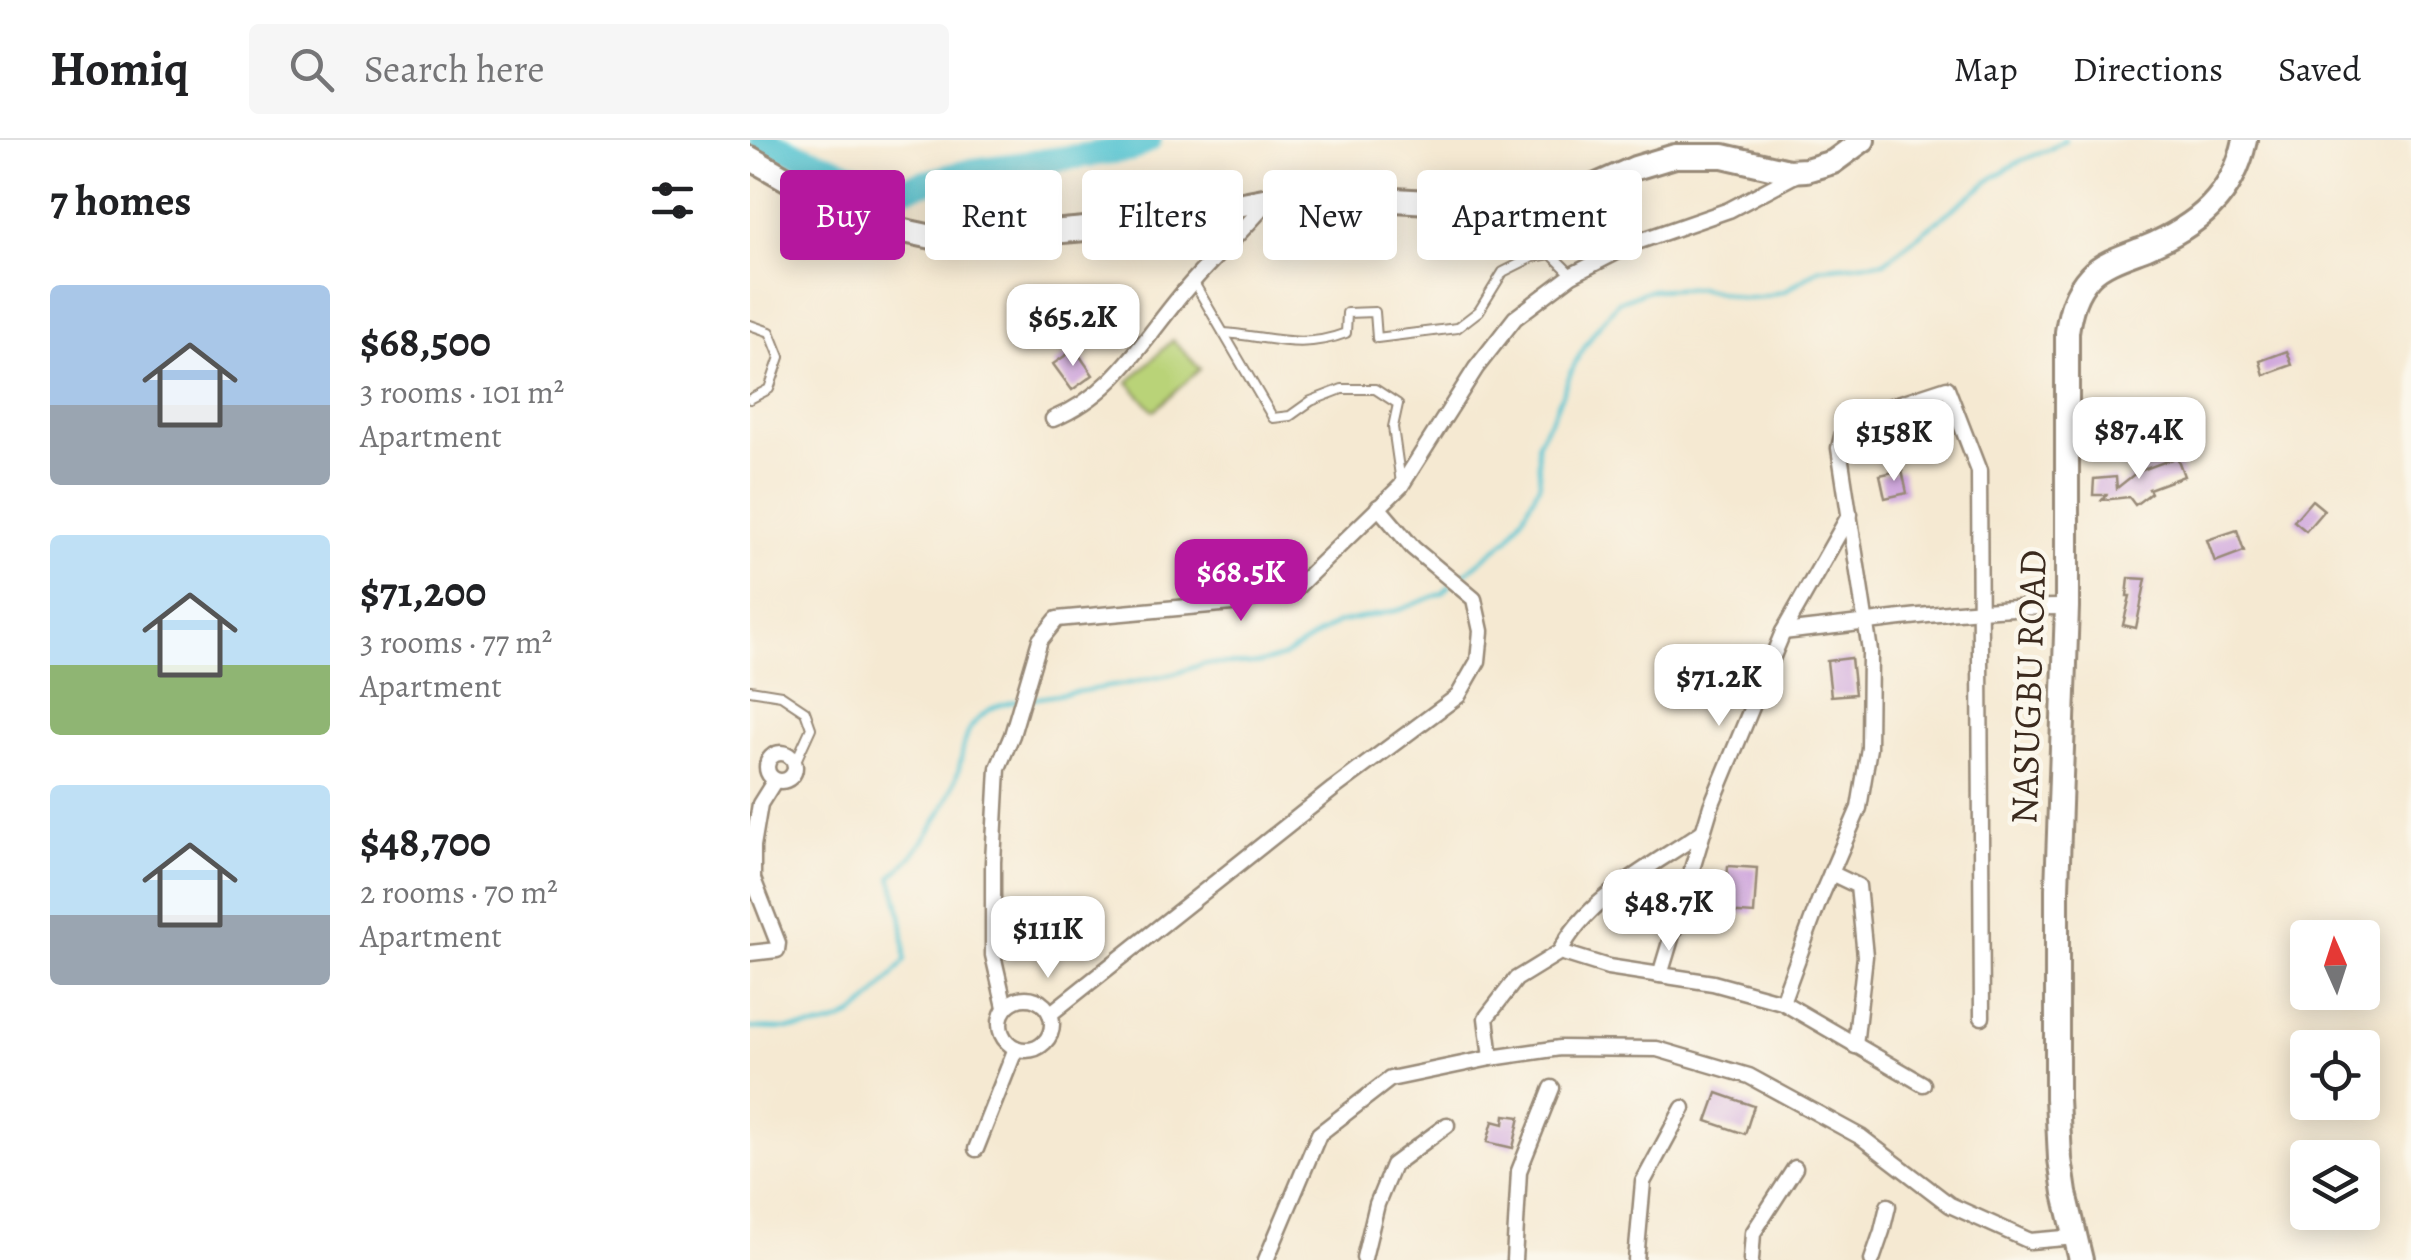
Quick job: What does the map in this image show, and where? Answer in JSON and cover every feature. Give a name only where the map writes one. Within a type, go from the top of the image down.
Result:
[{"type":"main road","points":[[1397,200],[1484,204],[1557,200],[1656,160],[1696,154],[1723,156],[1788,172],[1806,170],[1833,162],[1863,140]]},
{"type":"main road","name":"NASUGBU ROAD","points":[[2078,1248],[2060,1159],[2057,1098],[2057,889],[2067,608],[2067,332],[2074,300],[2091,274],[2178,232],[2214,202],[2240,164],[2244,140]]},
{"type":"main road","points":[[750,158],[822,199],[890,228],[936,238],[1154,223],[1263,200]]},
{"type":"street","points":[[1006,1007],[993,955],[998,768],[1012,735],[1040,640],[1057,620],[1232,603],[1295,589],[1401,486],[1476,368],[1515,318],[1572,275],[1634,243],[1729,210],[1806,170]]},
{"type":"street","points":[[1052,419],[1076,409],[1102,391],[1144,345],[1192,282],[1263,207]]},
{"type":"street","points":[[1782,1002],[1860,808],[1869,748],[1870,651],[1840,448],[1846,421],[1946,388],[1980,471],[1982,1017]]},
{"type":"street","points":[[1050,1014],[1204,890],[1458,696],[1478,660],[1481,631],[1474,598],[1412,548],[1378,507]]},
{"type":"street","points":[[1660,975],[1703,832],[1782,632],[1850,513]]},
{"type":"street","points":[[1782,632],[2033,607],[2067,608]]},
{"type":"street","points":[[782,752],[795,763],[789,779],[775,780],[766,765],[772,756],[782,752]]},
{"type":"street","points":[[750,763],[766,765]]},
{"type":"street","points":[[750,953],[776,950],[778,944],[751,864],[760,804],[775,780]]},
{"type":"street","points":[[1491,1058],[1486,1018],[1516,978],[1560,952],[1568,934],[1606,896],[1703,832]]},
{"type":"street","points":[[1832,873],[1858,886],[1865,956],[1855,1046]]},
{"type":"street","points":[[1560,952],[1608,968],[1714,983],[1782,1002],[1922,1084]]},
{"type":"street","points":[[1019,998],[1039,1000],[1050,1014],[1051,1030],[1044,1043],[1030,1050],[1010,1045],[1001,1034],[1000,1020],[1006,1007],[1019,998]]},
{"type":"street","points":[[976,1149],[1016,1048]]},
{"type":"street","points":[[1266,1260],[1319,1134],[1390,1079],[1560,1048],[1657,1049],[1750,1076],[1861,1138],[1950,1205],[2030,1241],[2078,1248]]},
{"type":"street","points":[[1514,1260],[1519,1171],[1552,1088]]},
{"type":"street","points":[[1636,1260],[1643,1182],[1683,1108]]},
{"type":"street","points":[[1365,1259],[1377,1204],[1392,1165],[1447,1125]]},
{"type":"street","points":[[1751,1260],[1753,1233],[1796,1168]]},
{"type":"street","points":[[1872,1260],[1888,1206]]},
{"type":"lane","points":[[1223,333],[1291,343],[1325,341],[1346,334],[1347,313],[1375,312],[1377,338],[1457,328],[1479,311],[1503,272],[1534,256],[1551,254],[1572,275]]},
{"type":"lane","points":[[1192,282],[1273,418],[1290,416],[1311,401],[1342,389],[1375,389],[1398,404],[1393,426],[1401,486]]},
{"type":"lane","points":[[750,325],[770,332],[780,356],[769,389],[750,399]]},
{"type":"lane","points":[[750,690],[780,695],[805,711],[811,728],[795,763]]},
{"type":"green space","points":[[1173,340],[1200,369],[1154,411],[1128,382]]},
{"type":"building","points":[[1075,349],[1093,375],[1072,390],[1053,364]]},
{"type":"building","points":[[2287,351],[2292,365],[2264,375],[2260,361]]},
{"type":"building","points":[[2123,428],[2129,449],[2109,454],[2103,433]]},
{"type":"building","points":[[2177,457],[2184,476],[2149,489],[2151,493],[2135,505],[2129,497],[2102,500],[2106,495],[2093,495],[2094,479],[2116,477],[2117,488],[2137,472]]},
{"type":"building","points":[[1902,470],[1907,493],[1885,498],[1880,475]]},
{"type":"building","points":[[2312,500],[2324,510],[2306,531],[2294,521]]},
{"type":"building","points":[[2237,530],[2244,551],[2215,562],[2207,540]]},
{"type":"building","points":[[2129,578],[2146,579],[2136,628],[2123,625],[2130,596]]},
{"type":"building","points":[[1851,658],[1855,694],[1831,696],[1827,661]]},
{"type":"building","points":[[1728,866],[1757,868],[1754,914],[1725,912]]},
{"type":"building","points":[[1717,1093],[1754,1106],[1745,1134],[1707,1121]]},
{"type":"building","points":[[1505,1115],[1520,1117],[1513,1148],[1487,1142],[1493,1121],[1504,1124]]},
{"type":"waterway","points":[[762,140],[892,191],[970,171],[1132,149],[1149,140]]},
{"type":"waterway","points":[[1457,580],[1509,538],[1527,509],[1540,483],[1537,444],[1576,361],[1618,302],[1649,290],[1700,288],[1742,298],[1761,297],[1785,291],[1820,268],[1884,262],[1994,177],[2065,140]]},
{"type":"waterway","points":[[1026,700],[1126,684],[1203,664],[1256,664],[1283,657],[1337,623],[1399,610],[1443,593],[1450,586]]},
{"type":"waterway","points":[[750,1028],[812,1028],[847,1018],[871,999],[905,961],[902,918],[891,877],[922,843],[947,801],[971,727],[991,709],[1017,701]]}]
